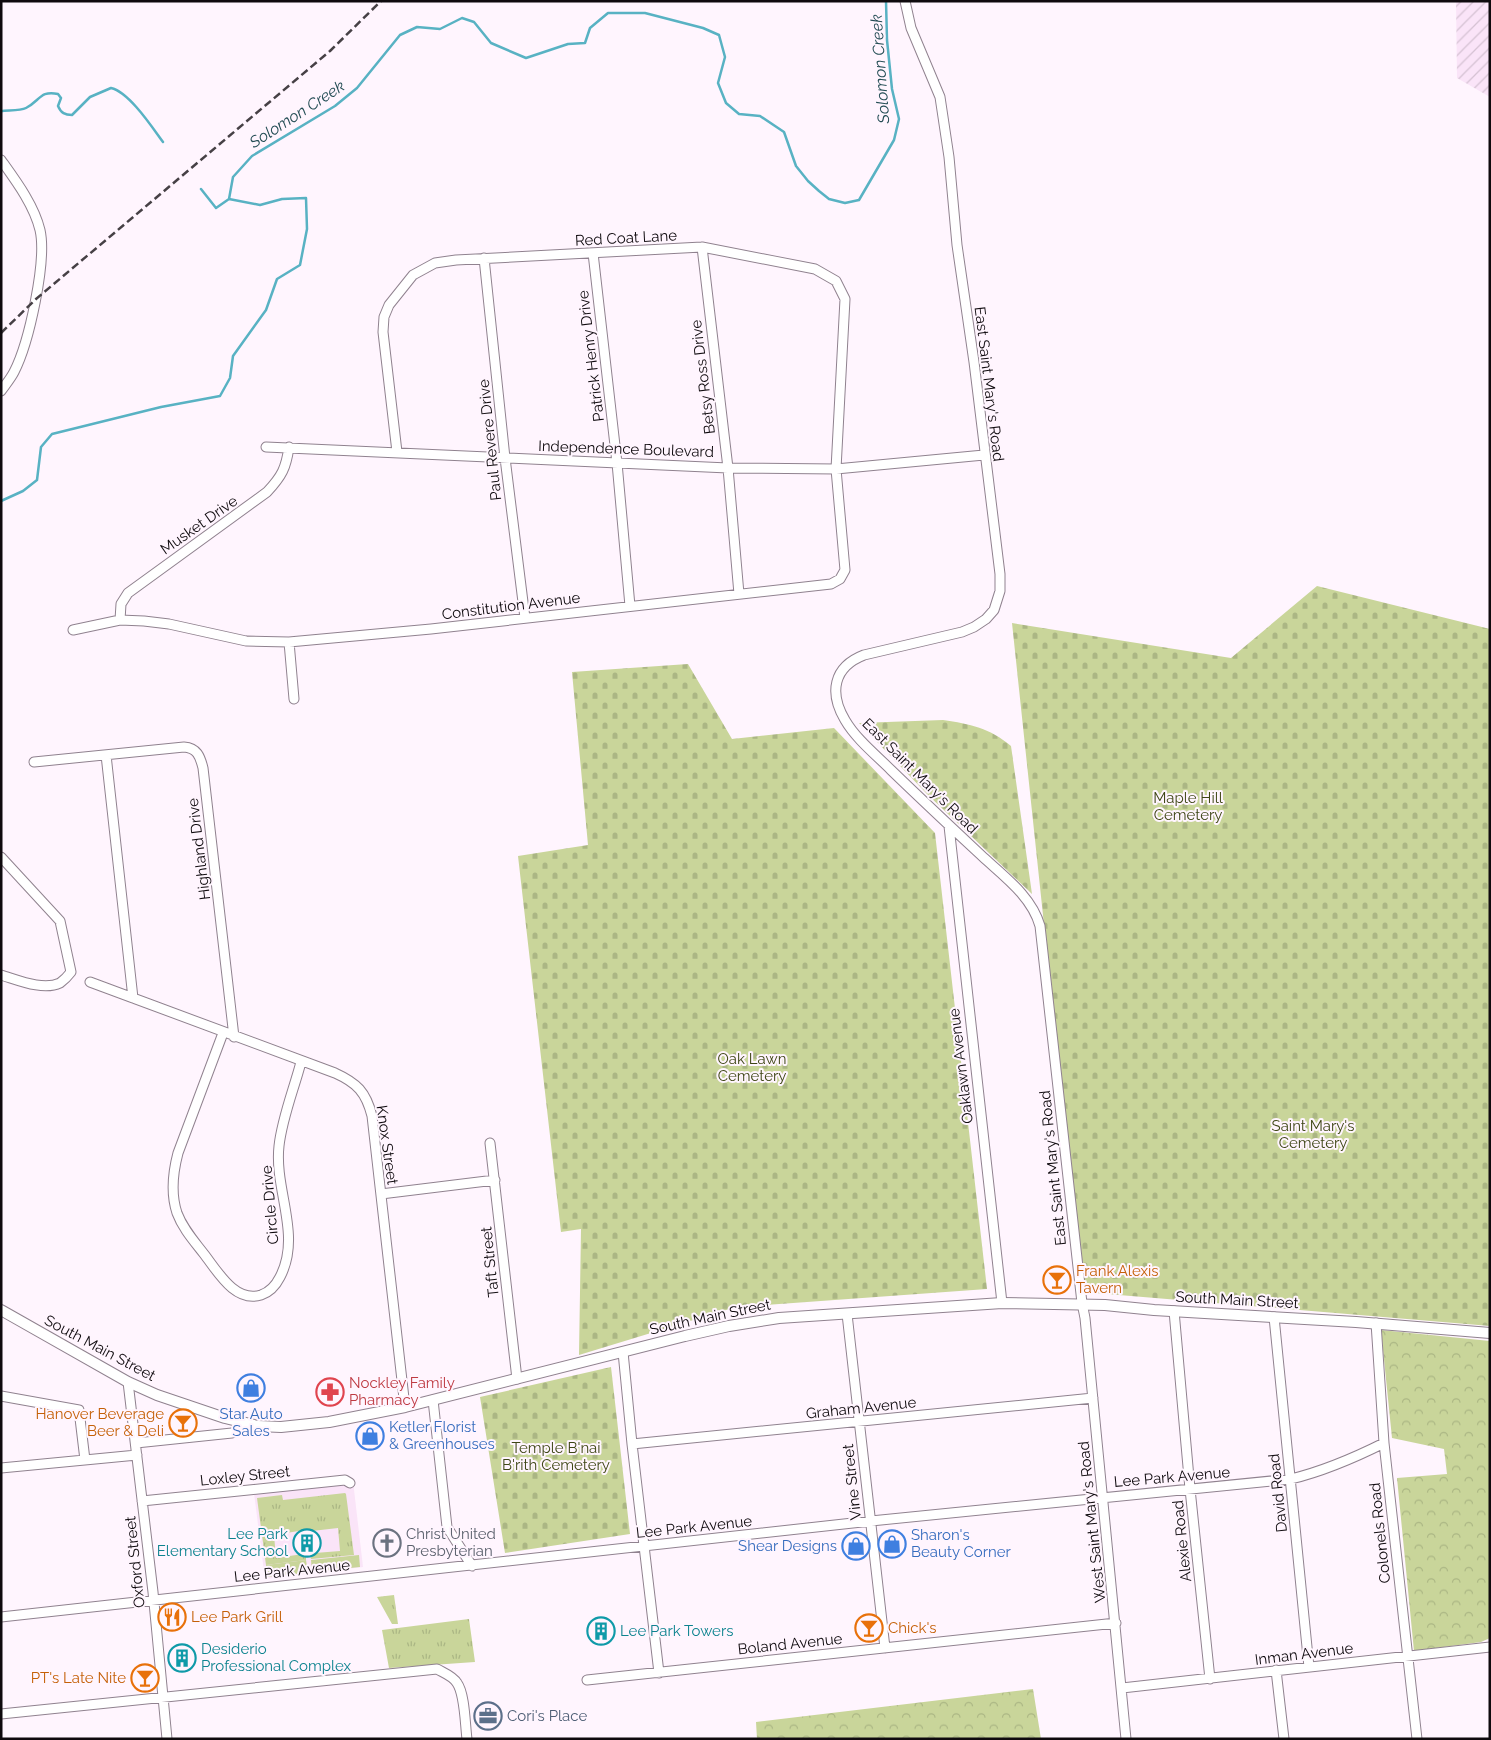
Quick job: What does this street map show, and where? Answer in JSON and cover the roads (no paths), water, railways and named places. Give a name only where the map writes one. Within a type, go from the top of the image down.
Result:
[{"type":"main road","name":"South Main Street","points":[[1,1310],[128,1382],[189,1407],[258,1426],[281,1427],[329,1422],[405,1407],[729,1326],[779,1318],[1002,1303],[1082,1303],[1174,1311],[1376,1323],[1490,1333]]},
{"type":"street","name":"East Saint Mary's Road","points":[[905,1],[911,28],[940,97],[949,157],[957,245],[974,362],[1000,574],[1000,591],[994,610],[986,619],[974,627],[962,632],[864,655],[852,660],[842,671],[835,685],[836,701],[845,721],[868,747],[1026,898],[1033,907],[1041,936],[1082,1303]]},
{"type":"street","points":[[1,391],[14,372],[25,346],[36,299],[42,254],[40,231],[36,216],[3,165]]},
{"type":"street","name":"Red Coat Lane","points":[[397,452],[383,332],[384,318],[389,305],[404,286],[424,268],[434,263],[484,258],[702,247],[815,269],[836,281],[845,299],[836,469]]},
{"type":"street","name":"Betsy Ross Drive","points":[[702,247],[728,468],[739,594]]},
{"type":"street","name":"Patrick Henry Drive","points":[[593,254],[618,463],[630,606]]},
{"type":"street","name":"Paul Revere Drive","points":[[484,258],[505,458],[525,618]]},
{"type":"street","name":"Independence Boulevard","points":[[266,447],[728,468],[836,469],[984,455]]},
{"type":"street","name":"Musket Drive","points":[[120,620],[121,604],[128,593],[267,492],[279,480],[287,462],[289,447]]},
{"type":"street","name":"Constitution Avenue","points":[[73,630],[120,620],[169,624],[246,641],[289,642],[831,584],[840,579],[845,570],[836,469]]},
{"type":"street","points":[[289,642],[294,698]]},
{"type":"street","name":"Highland Drive","points":[[34,762],[184,747],[192,748],[200,758],[203,768],[234,1037]]},
{"type":"street","points":[[106,755],[133,998]]},
{"type":"street","name":"Oaklawn Avenue","points":[[949,826],[1002,1303]]},
{"type":"street","points":[[1,857],[60,921],[71,972],[62,982],[52,986],[43,986],[1,975]]},
{"type":"street","name":"Knox Street","points":[[90,982],[348,1079],[365,1096],[372,1116],[405,1407]]},
{"type":"street","name":"Circle Drive","points":[[224,1033],[178,1153],[175,1164],[174,1192],[178,1214],[184,1227],[222,1277],[241,1294],[256,1296],[266,1293],[280,1277],[286,1260],[289,1244],[279,1147],[301,1062]]},
{"type":"street","name":"Taft Street","points":[[490,1143],[517,1379]]},
{"type":"street","points":[[381,1194],[495,1180]]},
{"type":"street","name":"West Saint Mary's Road","points":[[1082,1303],[1116,1623],[1126,1739]]},
{"type":"street","name":"Alexie Road","points":[[1174,1311],[1210,1679]]},
{"type":"street","name":"Vine Street","points":[[847,1314],[885,1648]]},
{"type":"street","name":"David Road","points":[[1274,1317],[1309,1667]]},
{"type":"street","name":"Colonels Road","points":[[1376,1323],[1384,1443],[1417,1739]]},
{"type":"street","points":[[623,1352],[643,1546],[659,1673]]},
{"type":"street","name":"Oxford Street","points":[[128,1382],[154,1601],[167,1739]]},
{"type":"street","points":[[1,1396],[79,1410],[85,1460]]},
{"type":"street","name":"Graham Avenue","points":[[632,1444],[860,1423],[1093,1398]]},
{"type":"street","points":[[433,1400],[447,1527],[472,1566]]},
{"type":"street","points":[[136,1443],[232,1433],[258,1426]]},
{"type":"street","name":"Lee Park Avenue","points":[[1,1617],[871,1521],[1291,1478],[1330,1468],[1384,1443]]},
{"type":"street","points":[[1,1468],[137,1455]]},
{"type":"street","name":"Loxley Street","points":[[142,1501],[345,1480],[350,1483]]},
{"type":"street","name":"Boland Avenue","points":[[587,1680],[1116,1623]]},
{"type":"street","name":"Inman Avenue","points":[[1122,1688],[1490,1647]]},
{"type":"street","points":[[1,1714],[437,1669],[450,1676],[458,1684],[467,1739]]},
{"type":"street","points":[[1276,1670],[1284,1739]]},
{"type":"waterway","name":"Solomon Creek","points":[[229,199],[233,177],[252,156],[335,106],[357,88],[400,35],[417,27],[440,29],[462,18],[474,22],[491,43],[526,58],[568,44],[585,43],[590,28],[608,13],[645,13],[703,28],[719,35],[725,57],[718,83],[726,103],[739,114],[760,116],[784,132],[796,166],[808,181],[829,199],[845,203],[859,200],[894,140],[899,119],[892,89],[887,40],[886,1]]},
{"type":"waterway","points":[[1,111],[23,109],[44,95],[52,93],[58,94],[61,98],[58,106],[60,110],[65,114],[72,115],[90,97],[111,88],[118,91],[132,103],[163,142]]},
{"type":"waterway","points":[[201,189],[216,208],[229,199]]},
{"type":"waterway","name":"Solomon Creek","points":[[1,501],[23,491],[37,480],[41,447],[52,434],[161,407],[220,396],[230,378],[233,356],[266,310],[277,279],[300,265],[307,229],[306,198],[282,199],[260,205],[229,199]]},
{"type":"railway","points":[[1,333],[36,299],[330,51],[381,1]]},
{"type":"place","name":"Frank Alexis Tavern","points":[[1057,1280]]},
{"type":"place","name":"Star Auto Sales","points":[[251,1388]]},
{"type":"place","name":"Nockley Family Pharmacy","points":[[330,1392]]},
{"type":"place","name":"Hanover Beverage Beer & Deli","points":[[183,1423]]},
{"type":"place","name":"Ketler Florist & Greenhouses","points":[[370,1436]]},
{"type":"place","name":"Lee Park Elementary School","points":[[307,1543]]},
{"type":"place","name":"Christ United Presbyterian","points":[[387,1543]]},
{"type":"place","name":"Sharon's Beauty Corner","points":[[892,1544]]},
{"type":"place","name":"Shear Designs","points":[[856,1546]]},
{"type":"place","name":"Lee Park Grill","points":[[172,1617]]},
{"type":"place","name":"Chick's","points":[[869,1628]]},
{"type":"place","name":"Lee Park Towers","points":[[601,1631]]},
{"type":"place","name":"Desiderio Professional Complex","points":[[182,1658]]},
{"type":"place","name":"PT's Late Nite","points":[[145,1678]]},
{"type":"place","name":"Cori's Place","points":[[488,1716]]},
{"type":"park label","name":"Maple Hill Cemetery","points":[[1188,806]]},
{"type":"park label","name":"Oak Lawn Cemetery","points":[[752,1068]]},
{"type":"park label","name":"Saint Mary's Cemetery","points":[[1313,1134]]},
{"type":"park label","name":"Temple B'nai B'rith Cemetery","points":[[556,1456]]}]
